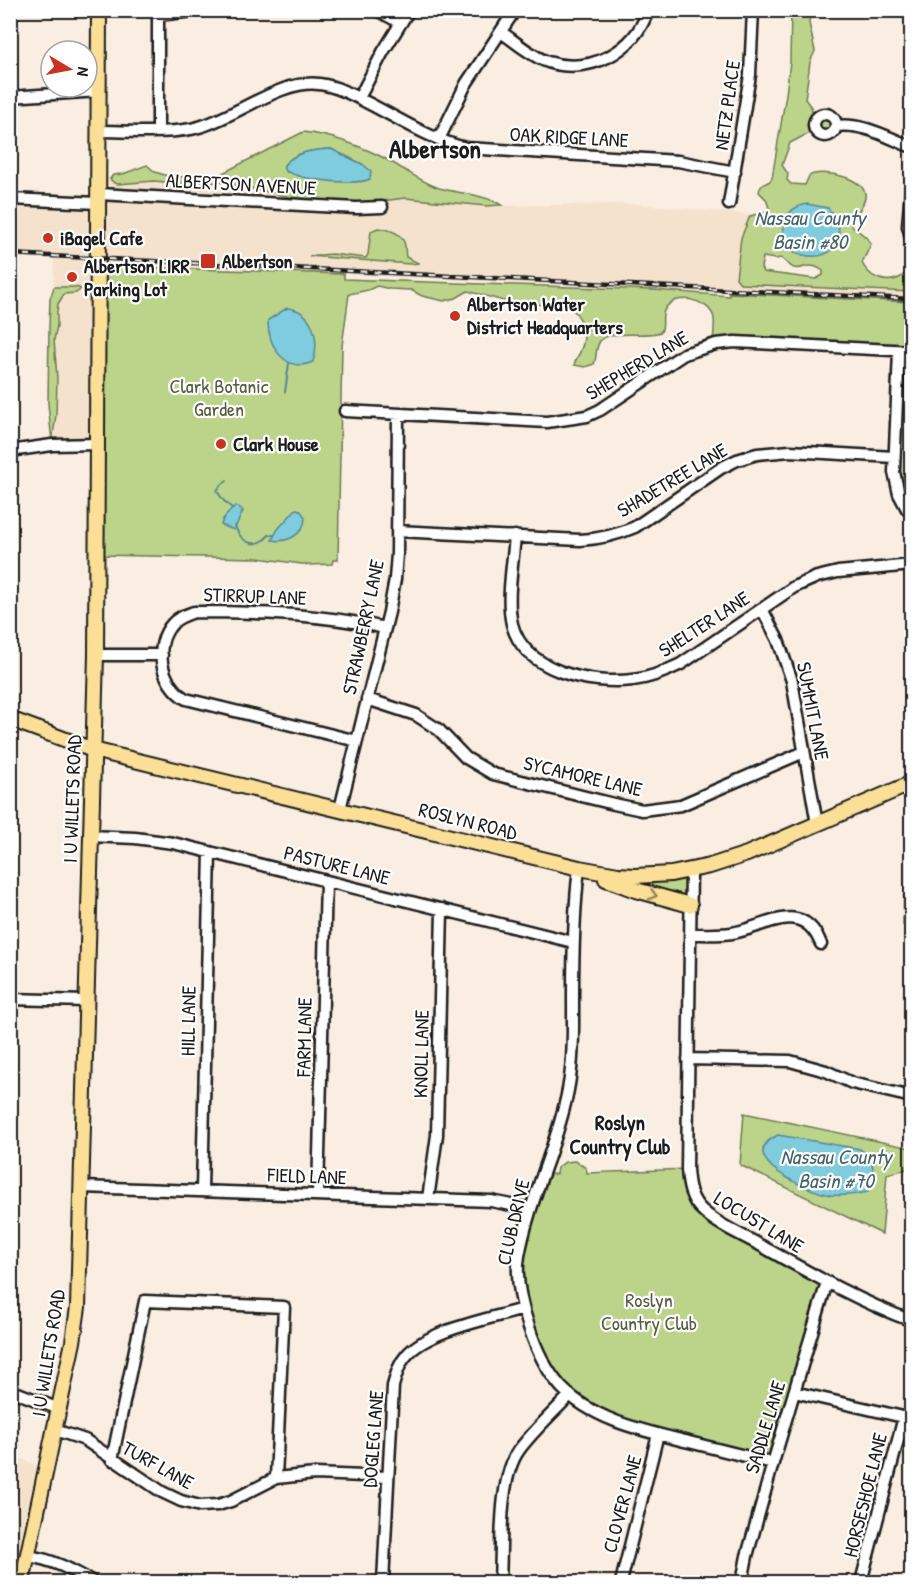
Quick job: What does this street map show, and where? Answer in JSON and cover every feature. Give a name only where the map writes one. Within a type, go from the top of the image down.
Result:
[{"type":"main road","name":"I U WILLETS ROAD","points":[[99,10],[99,39]]},
{"type":"main road","name":"I U WILLETS ROAD","points":[[22,1582],[73,1342],[78,1307],[96,655],[99,99]]},
{"type":"main road","name":"ROSLYN ROAD","points":[[10,719],[93,750],[579,868],[618,875],[635,876],[710,866],[747,854],[912,783]]},
{"type":"main road","points":[[579,868],[636,890],[690,905]]},
{"type":"street","points":[[158,131],[158,13],[203,10]]},
{"type":"street","points":[[377,10],[401,23]]},
{"type":"street","points":[[359,98],[383,52],[409,10]]},
{"type":"street","points":[[438,139],[466,84],[515,10]]},
{"type":"street","points":[[501,32],[549,62],[562,65],[583,65],[603,60],[623,48],[636,34],[648,10]]},
{"type":"street","name":"NETZ PLACE","points":[[729,204],[752,59],[753,10]]},
{"type":"street","name":"OAK RIDGE LANE","points":[[99,131],[158,131],[201,127],[277,93],[303,84],[328,86],[359,98],[438,139],[457,146],[474,149],[678,161],[735,172]]},
{"type":"street","points":[[10,97],[39,95]]},
{"type":"street","points":[[836,126],[864,129],[912,147]]},
{"type":"street","points":[[912,178],[908,226],[912,241]]},
{"type":"street","name":"ALBERTSON AVENUE","points":[[10,199],[98,199],[382,207]]},
{"type":"street","name":"SHEPHERD LANE","points":[[345,411],[547,422],[573,419],[600,410],[684,354],[716,344],[735,342],[912,351]]},
{"type":"street","points":[[899,351],[895,483],[910,509]]},
{"type":"street","name":"STRAWBERRY LANE","points":[[340,809],[395,579],[398,414]]},
{"type":"street","points":[[10,451],[52,445],[98,444]]},
{"type":"street","name":"SHADETREE LANE","points":[[397,531],[598,539],[623,532],[651,517],[721,468],[757,454],[790,452],[894,457]]},
{"type":"street","name":"SHELTER LANE","points":[[514,536],[510,607],[512,624],[517,637],[528,653],[541,664],[553,669],[604,680],[631,680],[648,677],[681,664],[794,587],[817,577],[838,572],[912,565]]},
{"type":"street","name":"SUMMIT LANE","points":[[762,609],[786,659],[792,681],[817,824]]},
{"type":"street","name":"STIRRUP LANE","points":[[162,655],[164,639],[169,628],[180,617],[194,612],[325,617],[385,628]]},
{"type":"street","points":[[96,655],[162,655],[167,681],[178,694],[186,699],[357,741]]},
{"type":"street","name":"SYCAMORE LANE","points":[[367,699],[416,715],[439,730],[466,758],[494,774],[642,810],[681,805],[804,752]]},
{"type":"street","name":"PASTURE LANE","points":[[90,836],[152,839],[573,942]]},
{"type":"street","name":"HILL LANE","points":[[201,1190],[210,852]]},
{"type":"street","name":"CLUB DRIVE","points":[[579,868],[574,913],[573,1049],[570,1076],[560,1120],[531,1209],[519,1257],[519,1288],[523,1309],[536,1347],[550,1372],[570,1395],[584,1406],[658,1434],[773,1463]]},
{"type":"street","name":"LOCUST LANE","points":[[691,870],[687,1169],[688,1187],[694,1201],[702,1211],[722,1224],[827,1282],[912,1321]]},
{"type":"street","name":"FARM LANE","points":[[318,1195],[326,881]]},
{"type":"street","name":"KNOLL LANE","points":[[428,1199],[436,1135],[442,909]]},
{"type":"street","points":[[690,934],[732,933],[775,919],[787,918],[807,924],[818,936],[821,944]]},
{"type":"street","points":[[10,999],[86,1001]]},
{"type":"street","points":[[688,1059],[790,1061],[826,1071],[852,1083],[912,1097]]},
{"type":"street","name":"FIELD LANE","points":[[81,1186],[491,1201],[531,1209]]},
{"type":"street","name":"SADDLE LANE","points":[[742,1582],[773,1463],[827,1282]]},
{"type":"street","points":[[112,1460],[145,1301],[284,1307],[276,1478]]},
{"type":"street","name":"DOGLEG LANE","points":[[383,1582],[393,1386],[398,1368],[416,1346],[432,1336],[523,1309]]},
{"type":"street","points":[[10,1390],[59,1409]]},
{"type":"street","points":[[794,1392],[908,1418]]},
{"type":"street","points":[[500,1582],[504,1493],[508,1474],[519,1450],[570,1395]]},
{"type":"street","name":"HORSESHOE LANE","points":[[861,1582],[908,1418]]},
{"type":"street","name":"TURF LANE","points":[[54,1430],[85,1440],[162,1492],[181,1502],[200,1506],[218,1505],[231,1501],[276,1478],[315,1474],[388,1477]]},
{"type":"street","name":"CLOVER LANE","points":[[621,1582],[658,1434]]},
{"type":"street","points":[[27,1556],[66,1566],[93,1582]]},
{"type":"shaded area","points":[[98,178],[211,180],[295,198],[374,203],[405,198],[487,206],[637,204],[752,215],[741,284],[911,292],[911,302],[344,274],[98,266],[97,444],[52,445],[54,259],[11,258],[10,199],[98,203]]},
{"type":"shaded area","points":[[11,1454],[46,1470],[21,1582],[11,1582]]},
{"type":"green space","points":[[791,11],[811,11],[809,23],[815,51],[810,62],[805,99],[815,119],[828,114],[835,121],[836,126],[835,131],[830,134],[823,136],[815,130],[790,143],[782,165],[788,174],[787,180],[791,184],[805,185],[809,176],[823,173],[843,176],[860,185],[865,198],[850,224],[871,244],[862,263],[868,272],[882,280],[899,278],[911,270],[911,292],[741,284],[736,278],[741,238],[750,216],[766,212],[769,208],[766,199],[759,192],[761,186],[772,178],[790,62]],"holes":[[[763,257],[781,258],[798,269],[814,266],[823,271],[823,275],[816,279],[763,272],[761,268]]]},
{"type":"green space","points":[[303,132],[360,147],[439,188],[479,196],[502,205],[486,206],[405,198],[360,204],[295,198],[222,182],[188,184],[154,181],[118,184],[110,179],[113,175],[123,174],[147,165],[155,172],[171,177],[217,176]],"holes":[[[325,149],[331,149],[362,164],[344,182],[287,172],[284,169],[284,165],[294,157],[306,152]]]},
{"type":"green space","points":[[378,228],[389,230],[400,236],[405,244],[406,257],[418,263],[309,256],[332,254],[366,258],[371,231]]},
{"type":"green space","name":"Clark Botanic Garden","points":[[98,266],[344,274],[344,279],[911,302],[911,351],[713,343],[714,321],[709,309],[697,302],[683,299],[670,304],[665,309],[661,332],[605,337],[598,344],[594,364],[585,367],[574,365],[583,345],[584,331],[576,313],[566,304],[518,305],[468,291],[456,298],[444,301],[422,296],[411,290],[377,286],[349,294],[342,346],[338,560],[333,560],[332,564],[309,565],[258,558],[97,555]]},
{"type":"green space","points":[[54,287],[81,289],[76,293],[64,294],[58,304],[54,340],[57,378],[56,415],[52,442],[48,404],[50,299]]},
{"type":"green space","points":[[691,870],[690,905],[636,890],[618,875]]},
{"type":"green space","points":[[904,895],[911,895],[912,923],[903,925]]},
{"type":"green space","points":[[744,1113],[911,1148],[911,1168],[887,1174],[882,1234],[740,1165]]},
{"type":"green space","name":"Roslyn Country Club","points":[[575,1161],[586,1168],[587,1173],[687,1169],[702,1211],[827,1282],[772,1463],[638,1429],[567,1392],[535,1347],[518,1274],[543,1175],[556,1174],[557,1168],[565,1162]]},
{"type":"water","points":[[331,149],[362,164],[371,171],[370,179],[352,182],[326,181],[300,176],[284,169],[284,165],[289,160],[300,154]]},
{"type":"water","name":"Nassau County Basin #80","points":[[807,204],[828,208],[838,224],[839,237],[835,246],[820,256],[800,254],[790,250],[782,243],[784,223],[789,213]]},
{"type":"water","points":[[287,308],[303,314],[313,328],[316,345],[313,362],[303,365],[286,361],[274,347],[268,329],[268,320]]},
{"type":"water","points":[[235,506],[243,511],[234,530],[221,525],[223,519]]},
{"type":"water","points":[[296,509],[300,510],[305,517],[299,533],[289,539],[272,540],[278,529]]},
{"type":"water","name":"Nassau County Basin #70","points":[[778,1135],[860,1149],[872,1159],[873,1171],[868,1192],[831,1195],[792,1181],[768,1163],[763,1154],[766,1144]]},
{"type":"waterway","points":[[285,392],[289,363]]},
{"type":"waterway","points":[[227,481],[217,491],[233,509]]},
{"type":"waterway","points":[[235,526],[241,537],[249,542],[259,542],[273,535]]},
{"type":"railway","points":[[10,254],[912,299]]},
{"type":"place","name":"iBagel Cafe","points":[[48,238]]},
{"type":"place","name":"Albertson","points":[[208,261]]},
{"type":"place","name":"Albertson LIRR Parking Lot","points":[[72,277]]},
{"type":"place","name":"Albertson Water District Headquarters","points":[[455,316]]},
{"type":"place","name":"Clark House","points":[[221,444]]},
{"type":"district","name":"Albertson","points":[[435,149]]},
{"type":"district","name":"Roslyn Country Club","points":[[620,1135]]}]
